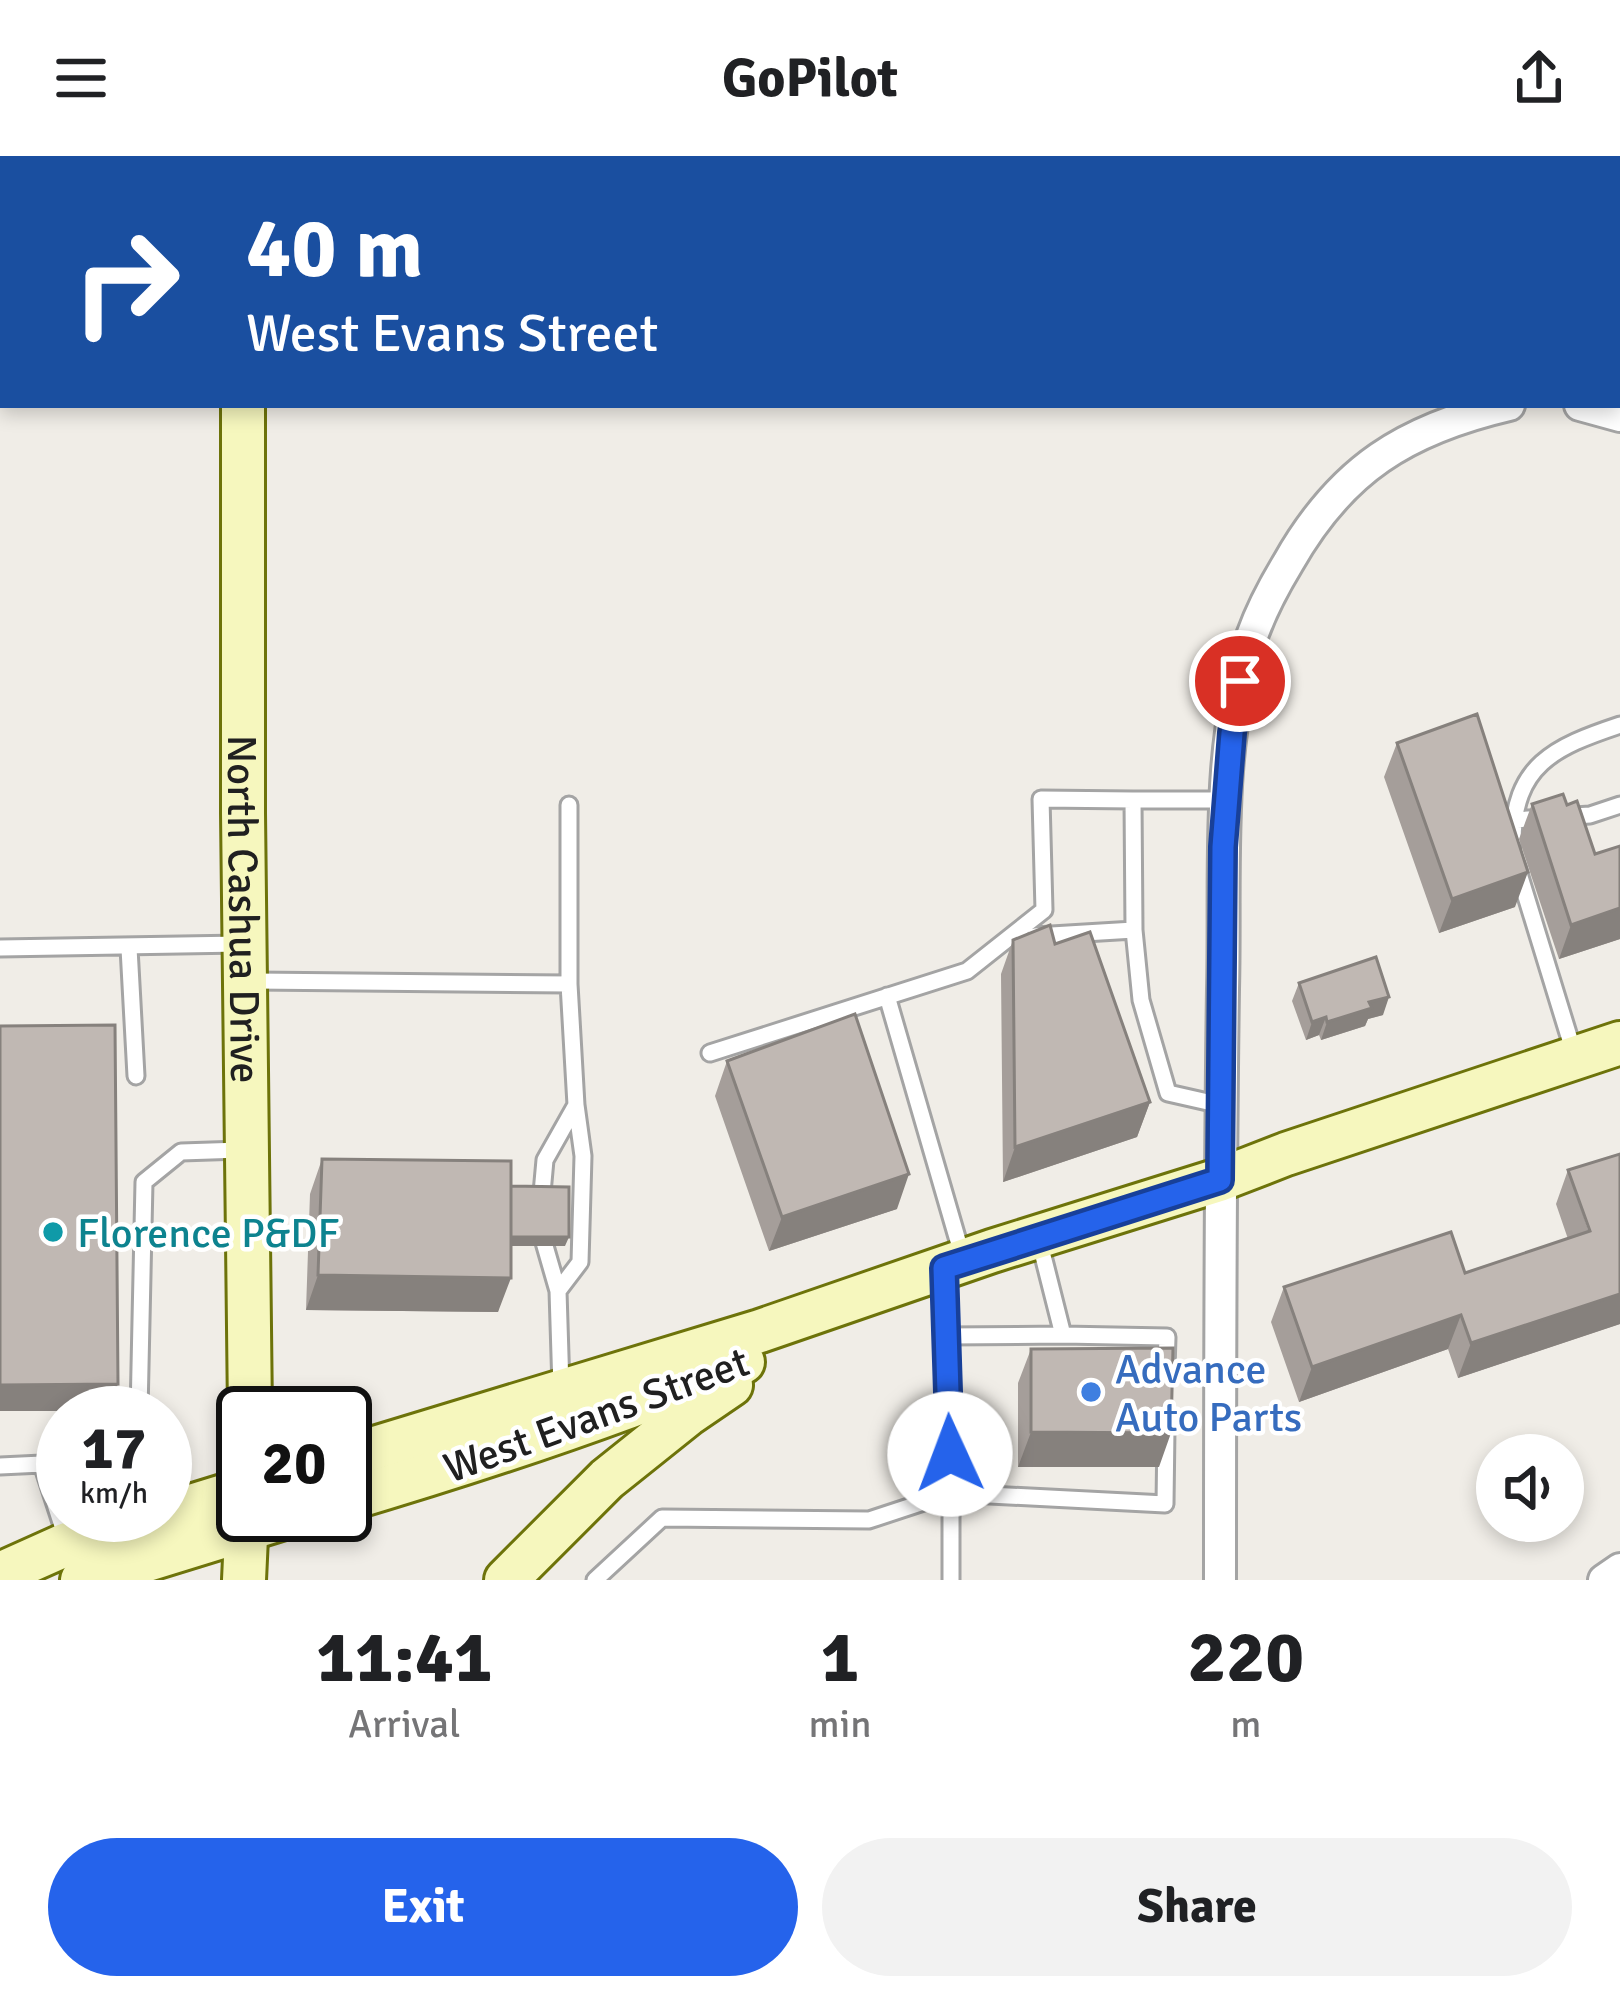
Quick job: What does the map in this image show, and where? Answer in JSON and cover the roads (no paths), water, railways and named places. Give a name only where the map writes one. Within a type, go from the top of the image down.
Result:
[{"type":"main road","name":"North Cashua Drive","points":[[243,408],[250,1386]]},
{"type":"main road","name":"West Evans Street","points":[[372,1449],[760,1331],[1620,1043]]},
{"type":"main road","name":"West Evans Street","points":[[372,1492],[575,1426],[794,1341],[834,1305]]},
{"type":"main road","points":[[506,1580],[607,1479],[687,1415],[794,1341]]},
{"type":"main road","points":[[0,1574],[75,1562],[216,1520]]},
{"type":"main road","points":[[75,1562],[112,1542]]},
{"type":"main road","points":[[218,1580],[233,1542]]},
{"type":"main road","points":[[244,1580],[245,1542]]},
{"type":"street","points":[[1220,1580],[1223,847],[1240,681],[1272,589],[1328,502],[1399,445],[1429,429],[1497,408]]},
{"type":"street","points":[[1591,408],[1620,416]]},
{"type":"street","points":[[1604,1580],[1620,1569]]},
{"type":"lane","points":[[1576,1058],[1513,855],[1513,820],[1523,785],[1549,754],[1620,725]]},
{"type":"lane","points":[[710,1053],[967,971],[1044,910],[1041,800],[1226,800]]},
{"type":"lane","points":[[1133,800],[1134,930],[1142,1000],[1168,1093],[1221,1105]]},
{"type":"lane","points":[[558,1291],[580,1262],[583,1156],[569,984],[569,805]]},
{"type":"lane","points":[[1513,820],[1591,815],[1620,806]]},
{"type":"lane","points":[[1006,937],[1134,930]]},
{"type":"lane","points":[[0,948],[128,948],[244,963],[569,984]]},
{"type":"lane","points":[[128,948],[136,1076]]},
{"type":"lane","points":[[886,996],[954,1264],[946,1336],[951,1580]]},
{"type":"lane","points":[[541,1207],[545,1160],[576,1105]]},
{"type":"lane","points":[[140,1386],[144,1182],[181,1152],[247,1150]]},
{"type":"lane","points":[[541,1232],[558,1291],[562,1391]]},
{"type":"lane","points":[[1038,1237],[1063,1335]]},
{"type":"lane","points":[[946,1336],[1166,1337],[1166,1385]]},
{"type":"lane","points":[[595,1580],[662,1518],[869,1520],[951,1493],[1165,1504],[1166,1408]]},
{"type":"lane","points":[[0,1466],[36,1464]]},
{"type":"place","name":"Florence P&DF","points":[[53,1232]]},
{"type":"place","name":"Advance Auto Parts","points":[[1091,1392]]}]
